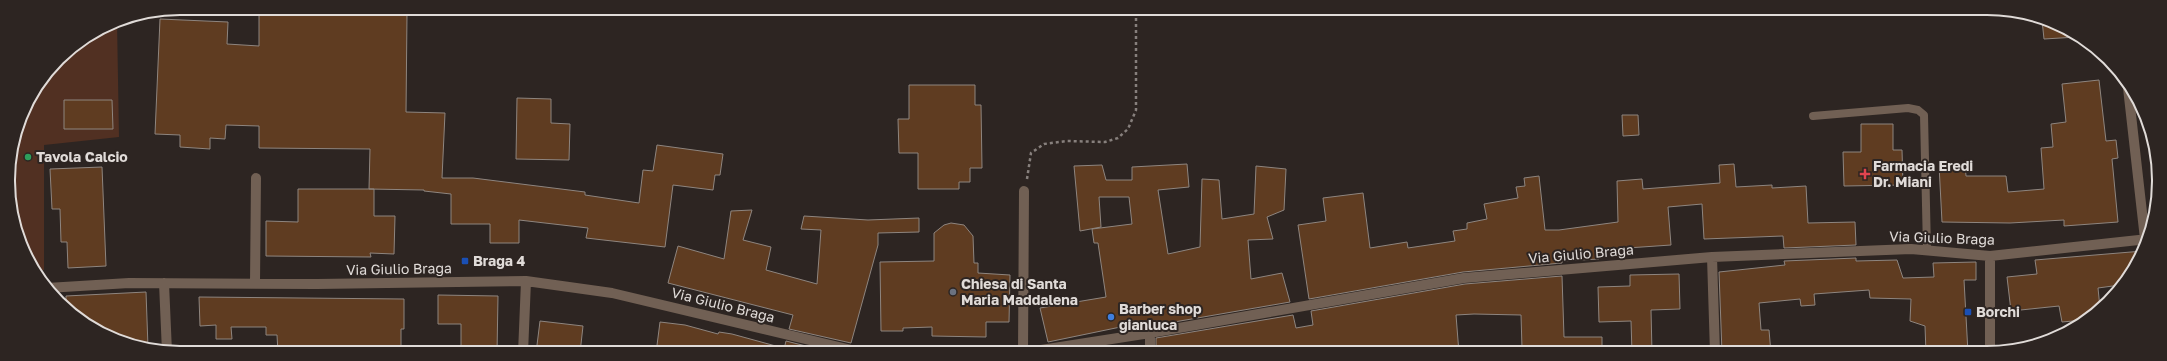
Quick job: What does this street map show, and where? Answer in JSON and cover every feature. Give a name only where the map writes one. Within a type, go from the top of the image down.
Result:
[{"type":"street","points":[[2129,97],[2145,228]]},
{"type":"street","points":[[255,283],[256,178]]},
{"type":"street","points":[[1023,346],[1024,191]]},
{"type":"street","name":"Via Giulio Braga","points":[[1063,346],[1150,333],[1464,278],[1712,257],[1911,249],[1990,256],[2141,240]]},
{"type":"street","points":[[1990,256],[1990,346]]},
{"type":"street","points":[[1712,257],[1715,346]]},
{"type":"street","points":[[523,346],[526,281]]},
{"type":"street","name":"Via Giulio Braga","points":[[54,288],[129,283],[526,281],[612,293],[835,346]]},
{"type":"street","points":[[164,283],[167,346]]},
{"type":"street","points":[[1150,333],[1150,346]]},
{"type":"lane","points":[[1813,116],[1908,108],[1918,110],[1924,115],[1927,250]]},
{"type":"path","points":[[1024,191],[1031,153],[1044,144],[1067,141],[1105,142],[1118,138],[1128,129],[1136,110],[1136,15]]},
{"type":"shaded area","name":"Tavola Calcio","points":[[117,28],[119,137],[44,145],[44,270],[42,270],[32,254],[24,234],[16,202],[16,159],[24,127],[37,98],[63,63],[98,37]]},
{"type":"building","points":[[259,15],[407,15],[406,112],[445,113],[442,178],[473,178],[585,192],[585,195],[639,203],[643,170],[653,171],[657,145],[723,154],[720,175],[715,175],[713,190],[673,185],[665,247],[586,238],[588,228],[519,220],[519,243],[490,243],[490,224],[451,224],[451,194],[424,190],[369,189],[370,149],[259,148],[259,126],[226,125],[225,139],[210,138],[210,149],[180,147],[180,135],[155,134],[160,19],[228,22],[227,44],[259,46]]},
{"type":"building","points":[[2043,25],[2070,37],[2044,39]]},
{"type":"building","points":[[2099,80],[2106,141],[2116,140],[2118,158],[2112,159],[2118,222],[2064,226],[2064,220],[2010,223],[1942,222],[1939,165],[1965,164],[1966,176],[2006,176],[2008,192],[2044,189],[2041,148],[2053,147],[2051,124],[2066,122],[2062,84]]},
{"type":"building","points":[[909,85],[975,85],[975,105],[981,105],[982,168],[970,168],[970,182],[959,182],[959,189],[918,189],[918,153],[899,153],[898,119],[909,119]]},
{"type":"building","points":[[517,98],[551,99],[551,123],[570,124],[569,160],[516,159]]},
{"type":"building","points":[[64,100],[112,100],[113,129],[64,129]]},
{"type":"building","points":[[1622,115],[1638,115],[1639,135],[1623,136]]},
{"type":"building","points":[[1861,124],[1893,124],[1893,150],[1902,150],[1903,185],[1844,186],[1843,152],[1861,152]]},
{"type":"building","points":[[1187,164],[1189,187],[1158,190],[1168,254],[1200,247],[1202,179],[1219,180],[1222,219],[1254,214],[1256,166],[1286,169],[1284,210],[1267,217],[1273,239],[1248,240],[1251,279],[1282,273],[1290,302],[1151,326],[1136,327],[1135,324],[1048,342],[1040,308],[1106,297],[1098,243],[1094,243],[1092,229],[1132,224],[1129,197],[1099,197],[1101,227],[1080,231],[1074,166],[1102,165],[1106,180],[1132,180],[1132,167]]},
{"type":"building","points":[[1734,164],[1736,187],[1772,185],[1772,188],[1806,186],[1808,223],[1855,222],[1856,245],[1784,248],[1783,236],[1704,239],[1702,204],[1668,207],[1671,245],[1598,250],[1599,259],[1562,261],[1562,263],[1463,272],[1309,299],[1298,225],[1326,221],[1323,198],[1363,193],[1370,248],[1407,242],[1408,248],[1455,241],[1453,231],[1467,229],[1467,223],[1487,219],[1484,204],[1518,198],[1516,187],[1525,186],[1524,178],[1539,176],[1545,230],[1559,230],[1618,222],[1617,181],[1642,179],[1643,189],[1720,183],[1719,165]]},
{"type":"building","points":[[102,167],[106,266],[68,268],[67,242],[61,242],[60,209],[52,209],[50,169]]},
{"type":"building","points":[[298,189],[374,189],[374,216],[395,216],[394,254],[370,253],[371,257],[266,256],[266,221],[298,222]]},
{"type":"building","points":[[752,210],[743,240],[771,247],[766,270],[817,284],[821,230],[801,229],[804,216],[868,220],[919,218],[919,232],[878,233],[878,245],[851,343],[789,329],[793,315],[668,283],[678,246],[724,259],[731,211]]},
{"type":"building","points":[[951,223],[964,225],[973,236],[974,263],[978,263],[978,273],[1010,275],[1009,322],[986,322],[986,337],[932,336],[932,327],[903,328],[903,331],[881,331],[880,262],[934,261],[934,233],[944,225]]},
{"type":"building","points":[[2136,252],[2114,286],[2098,288],[2099,302],[2074,321],[2062,322],[2059,306],[2011,311],[2007,277],[2037,274],[2035,260]]},
{"type":"building","points":[[1856,258],[1856,261],[1897,260],[1903,278],[1934,277],[1933,263],[1976,262],[1976,280],[1964,280],[1968,346],[1926,346],[1925,326],[1910,321],[1911,299],[1870,298],[1869,290],[1814,294],[1815,305],[1801,306],[1800,299],[1759,303],[1761,330],[1769,330],[1770,346],[1722,346],[1719,272],[1785,265],[1784,261]]},
{"type":"building","points":[[1679,274],[1680,309],[1651,310],[1652,346],[1632,346],[1631,321],[1599,322],[1598,287],[1630,286],[1630,275]]},
{"type":"building","points":[[1562,276],[1564,337],[1602,337],[1602,346],[1522,346],[1521,315],[1474,314],[1456,315],[1458,346],[1156,346],[1156,338],[1293,315],[1296,328],[1313,325],[1311,311],[1465,284]]},
{"type":"building","points":[[146,292],[148,343],[127,337],[98,324],[66,301],[66,296]]},
{"type":"building","points":[[438,295],[498,296],[497,346],[461,346],[461,324],[438,324]]},
{"type":"building","points":[[199,297],[404,299],[404,329],[401,329],[401,346],[278,346],[277,335],[266,335],[266,327],[231,327],[232,339],[216,339],[216,325],[200,326]]},
{"type":"building","points":[[540,321],[583,326],[581,346],[537,346]]},
{"type":"building","points":[[660,322],[685,325],[718,334],[719,332],[732,334],[776,346],[657,346]]},
{"type":"building","points":[[786,341],[806,346],[785,346]]},
{"type":"place","name":"Tavola Calcio","points":[[28,157]]},
{"type":"place","name":"Farmacia Eredi Dr. Miani","points":[[1865,174]]},
{"type":"place","name":"Braga 4","points":[[465,261]]},
{"type":"place","name":"Chiesa di Santa Maria Maddalena","points":[[953,292]]},
{"type":"place","name":"Borchi","points":[[1968,312]]},
{"type":"place","name":"Barber shop gianluca","points":[[1111,317]]}]
